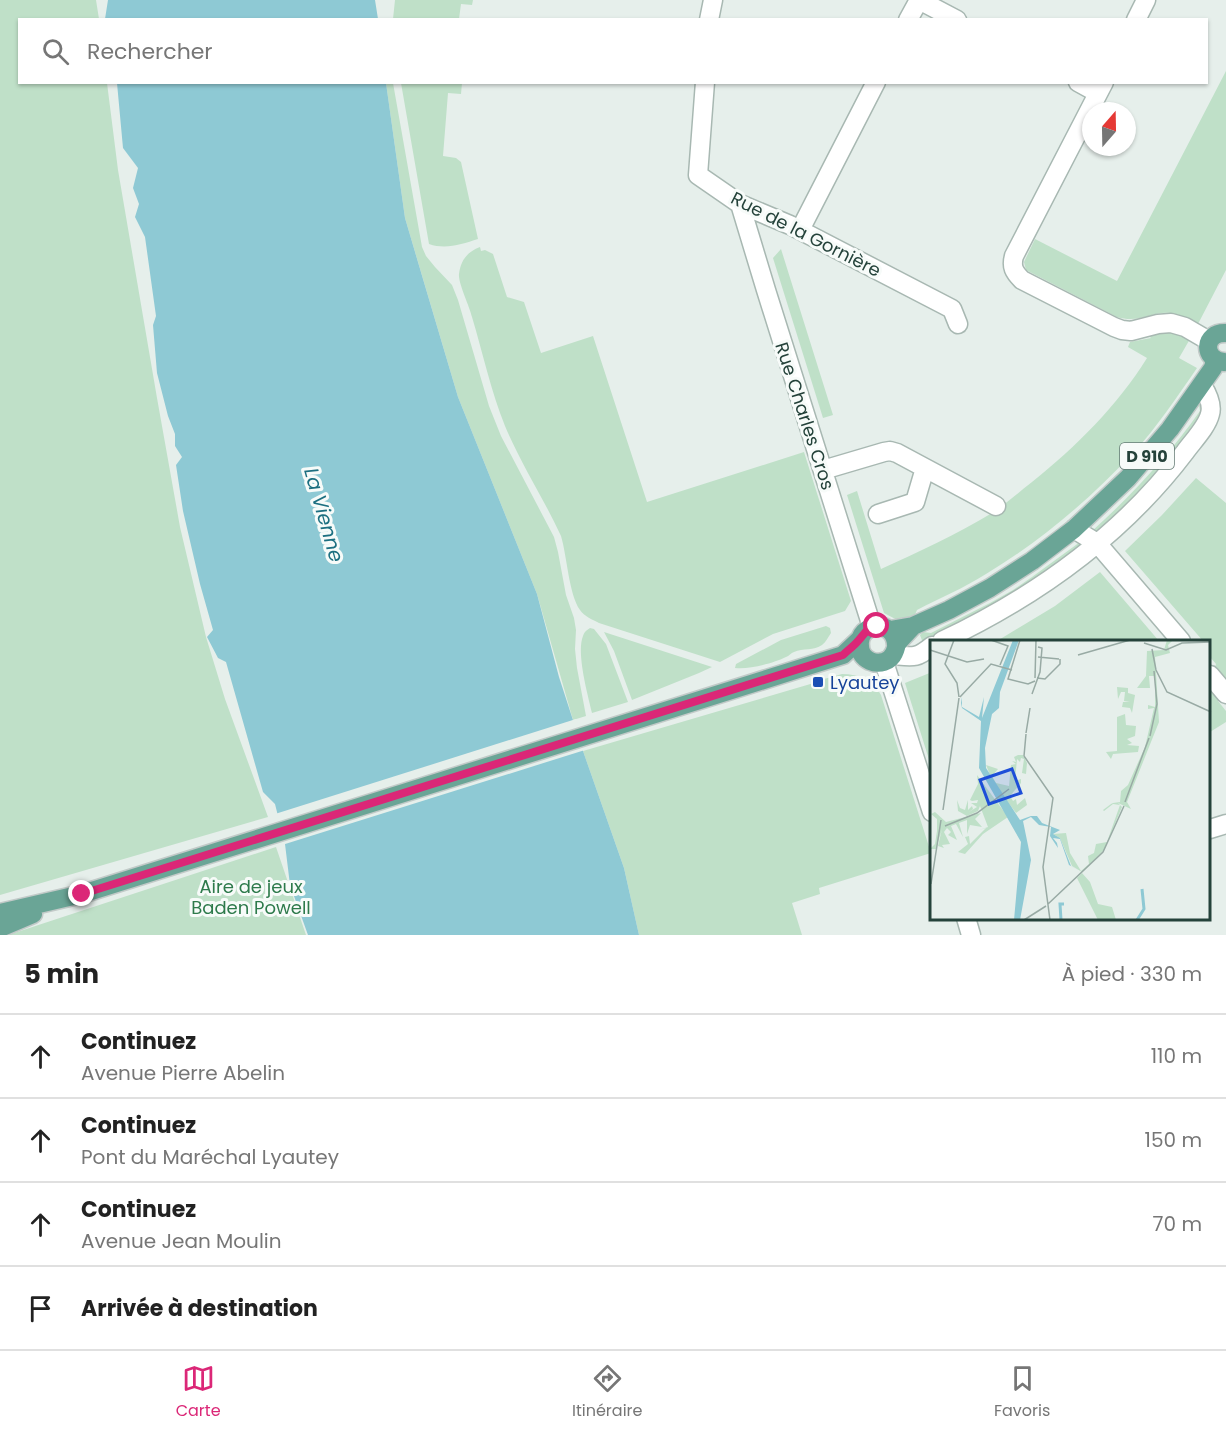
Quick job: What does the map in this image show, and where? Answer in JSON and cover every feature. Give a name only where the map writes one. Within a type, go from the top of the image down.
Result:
[{"type":"main road","points":[[1221,334],[1208,348],[1209,353],[1221,361]]},
{"type":"main road","name":"D 910","points":[[880,645],[990,588],[1032,561],[1074,529],[1128,478],[1170,429],[1213,368],[1221,361]]},
{"type":"main road","points":[[0,913],[82,894],[880,645]]},
{"type":"main road","points":[[0,928],[82,894]]},
{"type":"street","points":[[910,18],[919,0],[953,18]]},
{"type":"street","points":[[1137,18],[1146,0]]},
{"type":"street","name":"Rue de la Gornière","points":[[705,84],[698,175],[740,204],[800,230],[952,309],[958,324]]},
{"type":"street","points":[[800,230],[875,84]]},
{"type":"street","points":[[1086,84],[1101,88],[1014,256],[1012,266],[1015,274],[1022,280],[1113,327],[1131,331],[1171,323],[1221,334]]},
{"type":"street","name":"Rue Charles Cros","points":[[740,204],[930,806]]},
{"type":"street","points":[[944,640],[995,614],[1046,582],[1097,543],[1146,497],[1178,461],[1208,421],[1211,407],[1202,385]]},
{"type":"street","points":[[823,470],[890,451],[996,506]]},
{"type":"street","points":[[878,514],[915,502],[925,468]]},
{"type":"street","points":[[1074,529],[1097,543],[1180,640]]},
{"type":"street","points":[[880,645],[911,657],[918,656],[930,647]]},
{"type":"street","points":[[1211,828],[1226,824]]},
{"type":"street","points":[[967,920],[971,935]]},
{"type":"green space","points":[[0,0],[96,0],[99,18],[18,18],[18,84],[107,84],[118,170],[180,527],[206,637],[225,699],[268,817],[0,895]]},
{"type":"green space","points":[[395,0],[473,0],[472,5],[461,4],[459,18],[393,18]]},
{"type":"green space","points":[[1226,71],[1226,270],[1198,324],[1170,313],[1132,319],[1117,317],[1026,270],[1024,262],[1035,239],[1117,281]]},
{"type":"green space","points":[[386,84],[393,84],[422,247],[426,256],[452,285],[489,406],[501,436],[554,537],[566,595],[574,618],[577,668],[586,716],[573,720],[537,594],[458,397],[405,218]]},
{"type":"green space","points":[[401,84],[462,84],[461,94],[448,93],[443,156],[456,158],[461,162],[478,239],[448,246],[429,244]]},
{"type":"green space","points":[[480,247],[481,251],[485,250],[493,254],[507,297],[524,302],[541,353],[593,336],[647,502],[804,452],[851,601],[845,611],[773,634],[720,662],[599,623],[582,612],[573,595],[561,536],[518,454],[500,413],[460,283],[459,274],[463,261],[468,254]]},
{"type":"green space","points":[[781,249],[833,415],[823,418],[773,258]]},
{"type":"green space","points":[[1171,330],[1190,339],[1179,358],[1197,368],[1167,412],[1117,469],[1082,503],[1045,533],[986,574],[917,610],[914,617],[901,622],[884,613],[847,495],[857,491],[881,569],[952,535],[1007,502],[1065,454],[1109,409],[1147,358],[1128,347],[1130,342],[1151,338],[1148,335]]},
{"type":"green space","points":[[1202,401],[1203,417],[1181,448],[1100,534],[1091,532],[1121,504],[1162,459],[1200,411],[1199,405]]},
{"type":"green space","points":[[1196,478],[1226,503],[1226,684],[1217,693],[1218,701],[1226,711],[1226,722],[1211,731],[1211,673],[1216,664],[1211,658],[1211,640],[1202,640],[1125,551]]},
{"type":"green space","points":[[1080,542],[1086,542],[1073,557],[934,640],[930,640],[924,646],[920,635],[923,632],[931,633],[990,603],[1032,577]]},
{"type":"green space","points":[[1100,572],[1158,640],[999,640],[1055,606]]},
{"type":"green space","points":[[826,626],[830,628],[831,633],[819,647],[793,652],[787,657],[761,666],[735,668],[736,664],[781,640]]},
{"type":"green space","points":[[590,628],[594,629],[606,644],[628,702],[592,713],[583,674],[581,653],[583,636]]},
{"type":"green space","points":[[604,632],[712,667],[632,700],[614,651]]},
{"type":"green space","points":[[930,673],[930,763],[905,683]]},
{"type":"green space","points":[[842,674],[854,675],[865,679],[878,690],[930,853],[819,888],[820,894],[792,903],[802,935],[639,935],[624,868],[583,751]]},
{"type":"green space","name":"Aire de jeux Baden Powell","points":[[276,847],[306,935],[8,935]]},
{"type":"water","points":[[108,0],[375,0],[378,18],[105,18]]},
{"type":"water","name":"La Vienne","points":[[117,84],[386,84],[405,218],[458,397],[537,594],[559,677],[624,868],[639,935],[308,935],[290,885],[285,844],[275,804],[263,792],[226,662],[218,658],[207,637],[213,630],[183,511],[176,465],[182,457],[175,446],[175,434],[157,373],[153,325],[156,316],[145,237],[135,217],[139,204],[133,188],[138,168],[123,148]]},
{"type":"pier","points":[[576,719],[585,750],[282,845],[275,814]]},
{"type":"place","name":"Lyautey","points":[[818,682]]},
{"type":"route","points":[[82,894],[843,655],[864,632],[877,626]]}]
